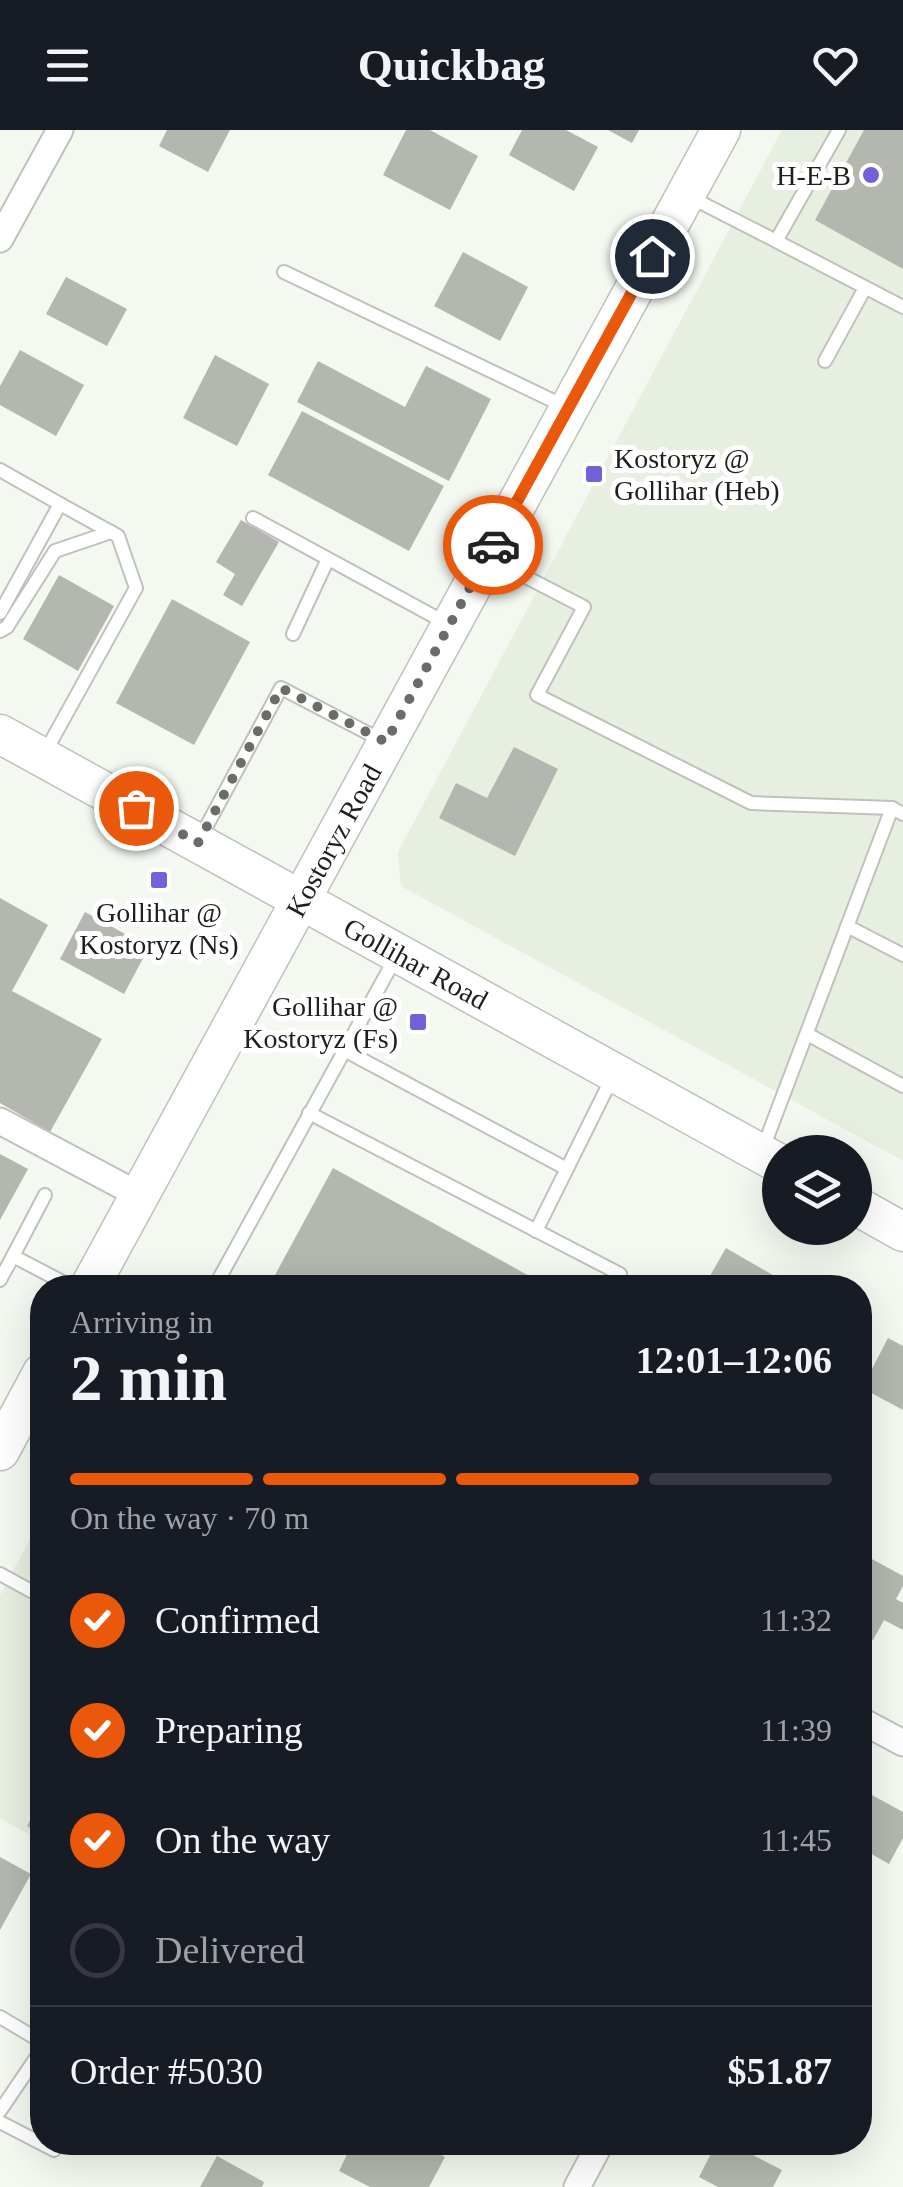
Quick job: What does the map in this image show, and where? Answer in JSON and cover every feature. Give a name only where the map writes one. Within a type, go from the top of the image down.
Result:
[{"type":"main road","name":"Kostoryz Road","points":[[96,1275],[720,130]]},
{"type":"main road","name":"Gollihar Road","points":[[0,734],[762,1153]]},
{"type":"main road","points":[[872,1215],[903,1232]]},
{"type":"main road","points":[[0,1450],[16,1410],[30,1390]]},
{"type":"street","points":[[0,239],[60,130]]},
{"type":"street","points":[[0,1122],[139,1195]]},
{"type":"street","points":[[872,1726],[903,1743]]},
{"type":"street","points":[[577,2187],[593,2155]]},
{"type":"lane","points":[[776,242],[840,130]]},
{"type":"lane","points":[[685,195],[903,308]]},
{"type":"lane","points":[[284,272],[568,408]]},
{"type":"lane","points":[[825,362],[865,288]]},
{"type":"lane","points":[[0,470],[118,536],[136,588],[43,756]]},
{"type":"lane","points":[[0,613],[60,504]]},
{"type":"lane","points":[[254,518],[450,625]]},
{"type":"lane","points":[[0,631],[7,627],[55,551],[111,532]]},
{"type":"lane","points":[[487,557],[584,607],[538,694],[752,804],[898,811],[847,926],[806,1034],[777,1135]]},
{"type":"lane","points":[[292,634],[328,559]]},
{"type":"lane","points":[[198,843],[281,688],[386,742]]},
{"type":"lane","points":[[847,926],[903,955]]},
{"type":"lane","points":[[221,1275],[398,952]]},
{"type":"lane","points":[[806,1034],[903,1086]]},
{"type":"lane","points":[[344,1050],[567,1170]]},
{"type":"lane","points":[[536,1231],[615,1072]]},
{"type":"lane","points":[[310,1113],[620,1275]]},
{"type":"lane","points":[[0,1280],[45,1195]]},
{"type":"lane","points":[[13,1256],[49,1275]]},
{"type":"lane","points":[[0,1574],[30,1590]]},
{"type":"lane","points":[[0,2017],[30,2037]]},
{"type":"lane","points":[[0,2111],[30,2064]]},
{"type":"lane","points":[[0,2122],[30,2138]]},
{"type":"shaded area","points":[[782,130],[903,130],[903,1161],[872,1144],[872,1135],[856,1135],[401,886],[398,852]]},
{"type":"shaded area","points":[[30,1539],[30,1835],[0,1818],[0,1595]]},
{"type":"building","points":[[167,130],[230,130],[208,172],[159,146]]},
{"type":"building","points":[[406,130],[430,130],[478,156],[450,210],[383,175]]},
{"type":"building","points":[[522,130],[566,130],[598,147],[574,191],[509,155]]},
{"type":"building","points":[[608,130],[639,130],[632,143]]},
{"type":"building","name":"H-E-B","points":[[864,130],[903,130],[903,269],[815,220]]},
{"type":"building","points":[[463,252],[528,287],[500,341],[434,306]]},
{"type":"building","points":[[66,277],[127,309],[107,346],[46,314]]},
{"type":"building","points":[[20,350],[84,385],[56,436],[0,405],[0,386]]},
{"type":"building","points":[[215,355],[269,384],[237,446],[183,418]]},
{"type":"building","points":[[318,361],[405,407],[426,366],[491,399],[449,481],[297,402]]},
{"type":"building","points":[[302,411],[444,486],[409,551],[268,475]]},
{"type":"building","points":[[241,520],[279,542],[242,606],[223,595],[235,574],[216,562]]},
{"type":"building","points":[[59,575],[114,606],[78,671],[23,639]]},
{"type":"building","points":[[172,599],[250,642],[194,745],[116,703]]},
{"type":"building","points":[[514,747],[558,769],[515,856],[439,818],[456,783],[487,798]]},
{"type":"building","points":[[0,898],[48,925],[12,991],[102,1039],[50,1132],[0,1103]]},
{"type":"building","points":[[85,912],[149,947],[124,994],[60,959]]},
{"type":"building","points":[[0,1154],[28,1169],[0,1220]]},
{"type":"building","points":[[333,1168],[528,1275],[275,1275]]},
{"type":"building","points":[[726,1248],[773,1275],[710,1275]]},
{"type":"building","points":[[888,1338],[903,1346],[903,1410],[872,1393],[872,1369]]},
{"type":"building","points":[[872,1559],[903,1576],[896,1599],[903,1603],[903,1630],[884,1620],[873,1640]]},
{"type":"building","points":[[872,1795],[903,1812],[903,1838],[889,1864],[872,1854]]},
{"type":"building","points":[[0,1857],[30,1876],[0,1930]]},
{"type":"building","points":[[347,2155],[445,2157],[429,2187],[370,2187],[339,2171]]},
{"type":"building","points":[[710,2155],[753,2155],[782,2170],[773,2187],[718,2187],[699,2177]]},
{"type":"building","points":[[217,2156],[264,2182],[262,2187],[200,2187]]},
{"type":"way so far","points":[[136,808],[198,843],[281,688],[386,742],[493,545]]},
{"type":"place","name":"H-E-B","points":[[871,175]]},
{"type":"place","name":"Kostoryz @ Gollihar (Heb)","points":[[594,474]]},
{"type":"place","name":"Gollihar @ Kostoryz (Ns)","points":[[159,880]]},
{"type":"place","name":"Gollihar @ Kostoryz (Fs)","points":[[418,1022]]},
{"type":"route","points":[[493,545],[652,256]]}]
